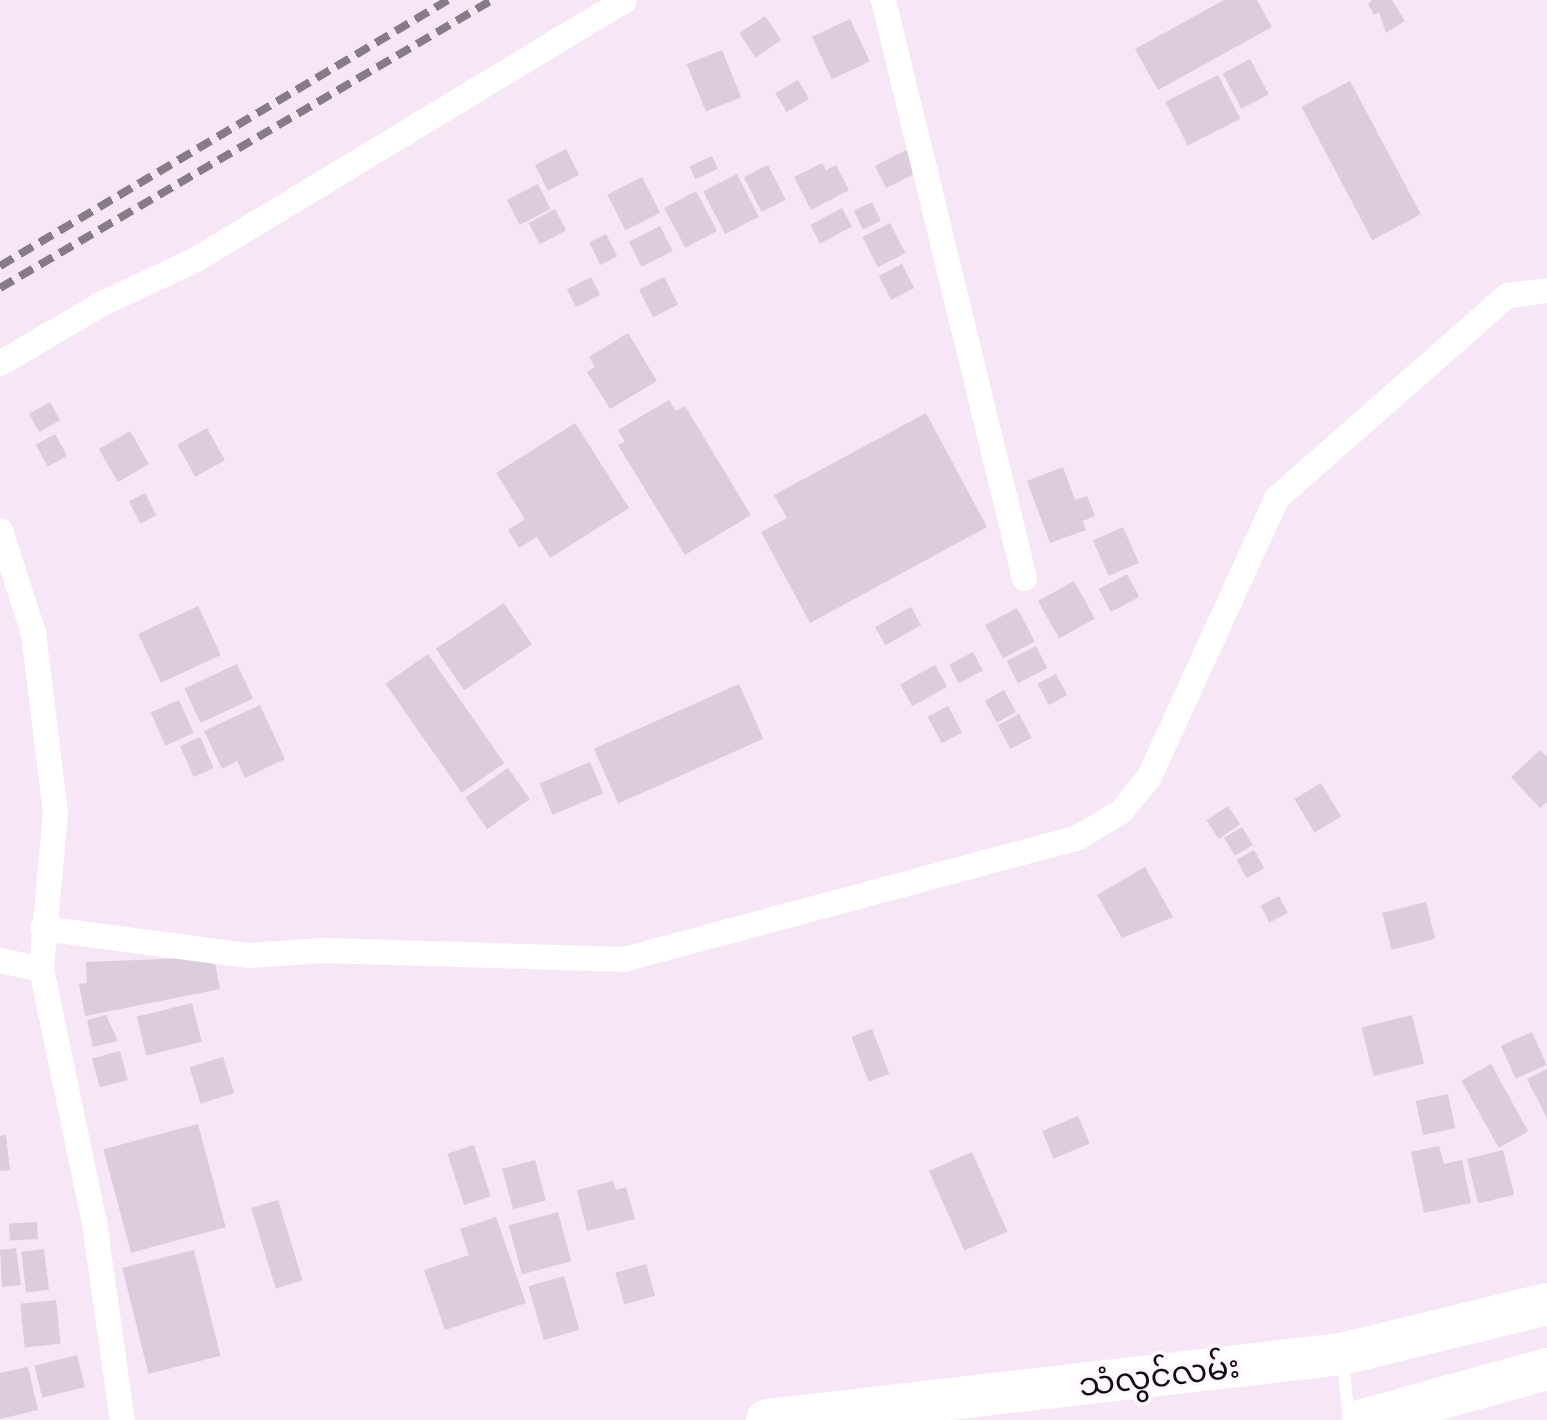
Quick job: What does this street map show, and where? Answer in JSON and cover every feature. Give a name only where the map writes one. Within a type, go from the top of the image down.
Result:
[{"type":"main road","name":"သံလွင်လမ်း","points":[[767,1420],[1342,1354],[1547,1304]]},
{"type":"main road","points":[[1363,1420],[1547,1370]]},
{"type":"street","points":[[0,363],[100,304],[194,260],[624,0]]},
{"type":"street","points":[[883,0],[1024,578]]},
{"type":"street","points":[[42,928],[248,956],[324,950],[623,959],[1076,838],[1121,812],[1148,776],[1276,498],[1507,295],[1547,290]]},
{"type":"street","points":[[0,530],[33,633],[54,812],[41,969],[94,1222],[122,1420]]},
{"type":"street","points":[[0,960],[41,969]]},
{"type":"lane","points":[[1342,1354],[1349,1420]]},
{"type":"building","points":[[1224,0],[1257,0],[1272,27],[1158,90],[1135,49]]},
{"type":"building","points":[[1372,0],[1392,0],[1405,21],[1386,33],[1379,12],[1374,15],[1368,4]]},
{"type":"building","points":[[765,16],[781,40],[756,57],[739,33]]},
{"type":"building","points":[[850,19],[870,62],[832,79],[812,37]]},
{"type":"building","points":[[722,50],[741,97],[706,112],[687,64]]},
{"type":"building","points":[[1250,59],[1269,94],[1241,109],[1223,74]]},
{"type":"building","points":[[1218,75],[1240,119],[1188,145],[1165,102]]},
{"type":"building","points":[[798,80],[809,99],[786,112],[775,93]]},
{"type":"building","points":[[1350,81],[1421,214],[1372,240],[1301,107]]},
{"type":"building","points":[[566,149],[579,175],[548,191],[535,165]]},
{"type":"building","points":[[906,150],[917,172],[886,188],[875,166]]},
{"type":"building","points":[[712,156],[718,169],[695,179],[689,167]]},
{"type":"building","points":[[822,163],[826,170],[836,165],[849,190],[811,210],[794,177]]},
{"type":"building","points":[[768,165],[786,200],[762,212],[744,177]]},
{"type":"building","points":[[737,174],[759,217],[725,234],[703,191]]},
{"type":"building","points":[[642,177],[660,213],[625,230],[607,195]]},
{"type":"building","points":[[538,184],[551,209],[520,225],[507,200]]},
{"type":"building","points":[[696,191],[717,231],[685,248],[664,208]]},
{"type":"building","points":[[872,202],[881,221],[863,229],[854,210]]},
{"type":"building","points":[[842,208],[852,227],[820,243],[810,225]]},
{"type":"building","points":[[555,209],[566,230],[540,244],[529,223]]},
{"type":"building","points":[[890,223],[905,253],[878,267],[862,237]]},
{"type":"building","points":[[660,226],[673,251],[642,267],[629,242]]},
{"type":"building","points":[[606,234],[617,256],[600,265],[589,243]]},
{"type":"building","points":[[902,264],[914,288],[891,300],[879,276]]},
{"type":"building","points":[[591,277],[600,295],[576,307],[567,289]]},
{"type":"building","points":[[664,277],[678,305],[653,317],[639,290]]},
{"type":"building","points":[[628,333],[657,381],[610,409],[587,372],[595,367],[589,357]]},
{"type":"building","points":[[669,400],[676,411],[685,406],[751,515],[685,555],[618,445],[625,442],[618,430]]},
{"type":"building","points":[[50,402],[60,420],[39,432],[29,414]]},
{"type":"building","points":[[926,413],[987,527],[810,623],[761,532],[787,518],[774,495]]},
{"type":"building","points":[[575,423],[629,508],[550,558],[537,537],[519,548],[508,530],[525,519],[496,473]]},
{"type":"building","points":[[207,428],[225,460],[195,477],[177,444]]},
{"type":"building","points":[[130,431],[149,464],[118,482],[99,449]]},
{"type":"building","points":[[55,434],[67,456],[48,467],[36,445]]},
{"type":"building","points":[[1063,467],[1075,500],[1087,496],[1095,516],[1083,521],[1086,530],[1050,543],[1027,481]]},
{"type":"building","points":[[145,493],[156,515],[140,523],[129,501]]},
{"type":"building","points":[[1123,527],[1139,563],[1109,576],[1093,540]]},
{"type":"building","points":[[1127,574],[1139,597],[1111,612],[1099,589]]},
{"type":"building","points":[[1074,581],[1095,619],[1059,638],[1038,601]]},
{"type":"building","points":[[504,603],[532,644],[464,690],[436,649]]},
{"type":"building","points":[[198,606],[221,655],[161,683],[138,634]]},
{"type":"building","points":[[911,607],[921,625],[885,645],[875,627]]},
{"type":"building","points":[[1017,608],[1035,642],[1003,658],[985,625]]},
{"type":"building","points":[[1036,646],[1047,668],[1018,683],[1007,661]]},
{"type":"building","points":[[973,652],[983,671],[959,683],[949,665]]},
{"type":"building","points":[[428,654],[504,763],[462,793],[385,684]]},
{"type":"building","points":[[237,664],[253,698],[200,723],[184,689]]},
{"type":"building","points":[[935,665],[947,687],[912,706],[900,684]]},
{"type":"building","points":[[1056,674],[1067,695],[1049,705],[1037,684]]},
{"type":"building","points":[[739,684],[763,739],[618,803],[594,749]]},
{"type":"building","points":[[1004,690],[1016,712],[997,723],[985,701]]},
{"type":"building","points":[[179,700],[194,733],[165,745],[151,713]]},
{"type":"building","points":[[260,705],[285,759],[245,778],[237,761],[222,769],[204,731]]},
{"type":"building","points":[[948,706],[962,732],[942,743],[928,717]]},
{"type":"building","points":[[1019,714],[1032,738],[1010,749],[998,725]]},
{"type":"building","points":[[200,737],[214,768],[194,777],[180,746]]},
{"type":"building","points":[[1540,750],[1547,757],[1547,802],[1540,808],[1511,777]]},
{"type":"building","points":[[590,762],[603,793],[553,815],[539,783]]},
{"type":"building","points":[[508,768],[530,799],[487,829],[465,798]]},
{"type":"building","points":[[1321,783],[1341,816],[1315,832],[1294,799]]},
{"type":"building","points":[[1228,806],[1240,824],[1219,839],[1206,821]]},
{"type":"building","points":[[1242,827],[1253,845],[1235,856],[1224,838]]},
{"type":"building","points":[[1254,850],[1264,868],[1247,878],[1237,860]]},
{"type":"building","points":[[1145,867],[1173,917],[1122,938],[1097,895]]},
{"type":"building","points":[[1279,896],[1288,913],[1269,923],[1260,906]]},
{"type":"building","points":[[1426,902],[1435,939],[1392,950],[1382,913]]},
{"type":"building","points":[[214,957],[220,989],[85,1016],[79,984],[87,983],[86,962]]},
{"type":"building","points":[[192,1003],[202,1042],[146,1056],[137,1017]]},
{"type":"building","points":[[106,1015],[118,1041],[93,1047],[87,1020]]},
{"type":"building","points":[[1412,1015],[1424,1064],[1374,1076],[1362,1028]]},
{"type":"building","points":[[872,1029],[889,1074],[869,1082],[851,1037]]},
{"type":"building","points":[[1532,1032],[1547,1065],[1516,1079],[1501,1046]]},
{"type":"building","points":[[120,1051],[128,1080],[100,1087],[92,1059]]},
{"type":"building","points":[[223,1057],[234,1093],[201,1104],[190,1067]]},
{"type":"building","points":[[1491,1064],[1528,1131],[1499,1148],[1461,1080]]},
{"type":"building","points":[[1547,1069],[1547,1118],[1527,1079]]},
{"type":"building","points":[[1448,1094],[1455,1128],[1423,1135],[1416,1101]]},
{"type":"building","points":[[1078,1116],[1090,1144],[1054,1159],[1042,1131]]},
{"type":"building","points":[[198,1124],[226,1227],[131,1253],[103,1149]]},
{"type":"building","points":[[6,1135],[10,1170],[0,1171],[0,1136]]},
{"type":"building","points":[[474,1145],[491,1196],[464,1205],[447,1154]]},
{"type":"building","points":[[1439,1146],[1444,1164],[1462,1160],[1471,1203],[1424,1213],[1411,1152]]},
{"type":"building","points":[[1503,1150],[1514,1195],[1478,1204],[1467,1159]]},
{"type":"building","points":[[972,1152],[1007,1231],[964,1251],[929,1171]]},
{"type":"building","points":[[535,1160],[546,1201],[513,1209],[502,1169]]},
{"type":"building","points":[[613,1181],[616,1190],[626,1187],[635,1219],[587,1231],[577,1190]]},
{"type":"building","points":[[278,1200],[303,1280],[276,1289],[251,1208]]},
{"type":"building","points":[[558,1212],[571,1261],[522,1274],[509,1225]]},
{"type":"building","points":[[496,1217],[526,1303],[445,1330],[424,1270],[469,1255],[460,1229]]},
{"type":"building","points":[[37,1222],[38,1239],[10,1240],[9,1223]]},
{"type":"building","points":[[16,1248],[21,1285],[2,1287],[0,1250]]},
{"type":"building","points":[[44,1249],[49,1290],[26,1292],[21,1252]]},
{"type":"building","points":[[194,1250],[220,1356],[149,1374],[122,1268]]},
{"type":"building","points":[[646,1264],[655,1296],[624,1305],[615,1273]]},
{"type":"building","points":[[564,1276],[579,1330],[544,1340],[528,1286]]},
{"type":"building","points":[[56,1300],[61,1344],[25,1348],[20,1304]]},
{"type":"building","points":[[77,1355],[85,1387],[42,1398],[34,1366]]},
{"type":"building","points":[[28,1367],[38,1410],[0,1419],[0,1373]]},
{"type":"railway","points":[[0,266],[448,0]]},
{"type":"railway","points":[[0,288],[492,0]]}]
